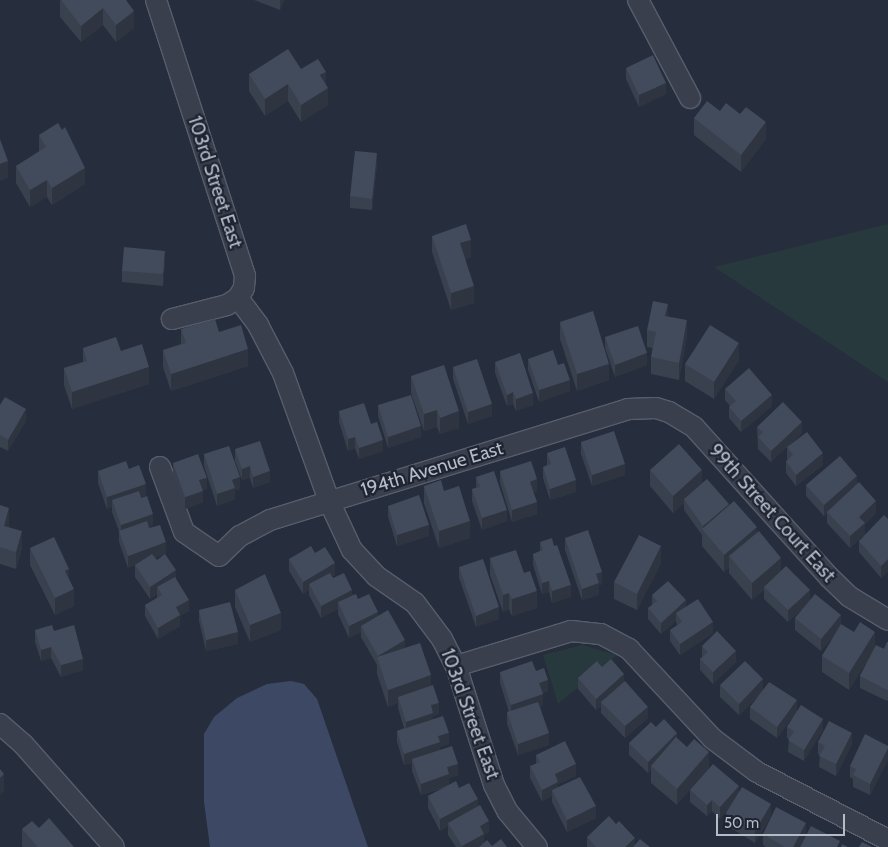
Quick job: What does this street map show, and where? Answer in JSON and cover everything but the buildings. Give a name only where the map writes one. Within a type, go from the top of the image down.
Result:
[{"type":"street","name":"103rd Street East","points":[[156,0],[242,262],[244,288],[238,298],[269,343],[298,408],[329,500],[352,550],[363,564],[415,603],[442,639],[456,666],[494,785],[508,812],[536,847]]},
{"type":"street","points":[[638,0],[690,98]]},
{"type":"street","points":[[172,319],[227,305],[238,298]]},
{"type":"street","name":"194th Avenue East","points":[[160,467],[184,532],[219,556],[252,528],[329,500],[628,409],[656,408]]},
{"type":"street","name":"99th Street Court East","points":[[656,408],[669,412],[694,427],[829,578],[850,597],[888,620]]},
{"type":"street","points":[[456,666],[571,631],[608,637],[629,649],[713,739],[757,772],[888,840]]},
{"type":"street","points":[[0,724],[23,744],[114,847]]},
{"type":"shaded area","points":[[888,224],[888,382],[714,267]]},
{"type":"shaded area","points":[[582,645],[617,655],[558,704],[543,655]]},
{"type":"water","points":[[291,681],[304,684],[317,699],[368,847],[210,847],[204,802],[204,734],[214,717],[237,698],[267,684]]}]
